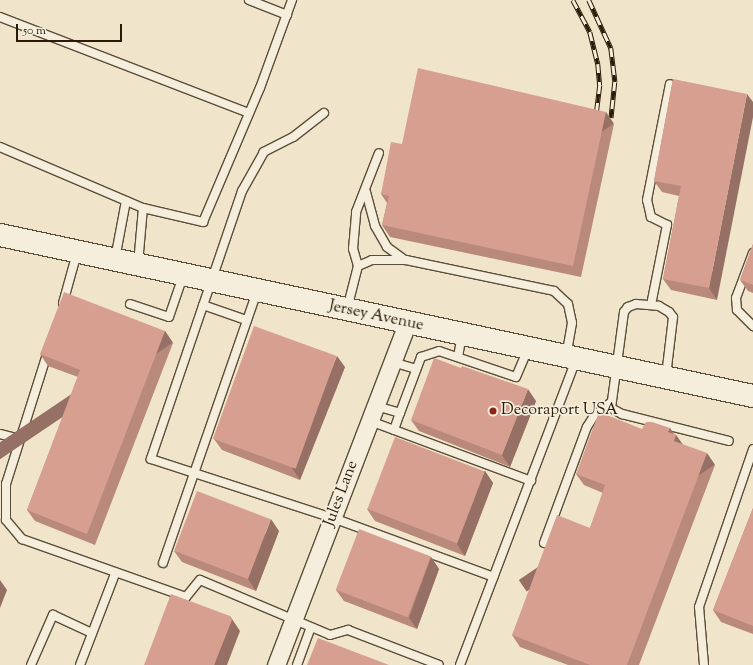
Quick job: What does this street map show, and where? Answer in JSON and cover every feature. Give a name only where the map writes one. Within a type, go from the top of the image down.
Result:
[{"type":"street","name":"Jersey Avenue","points":[[0,235],[407,324],[616,366],[753,396]]},
{"type":"street","name":"Jules Lane","points":[[276,665],[407,324]]},
{"type":"lane","points":[[249,0],[287,14]]},
{"type":"lane","points":[[0,147],[143,208],[202,222],[250,113],[292,0]]},
{"type":"lane","points":[[0,17],[250,113]]},
{"type":"lane","points":[[651,305],[667,225],[651,217],[647,200],[670,84]]},
{"type":"lane","points":[[324,113],[293,137],[264,152],[242,191],[150,458],[333,518],[494,576]]},
{"type":"lane","points":[[346,310],[358,266],[353,249],[356,212],[366,191],[379,153]]},
{"type":"lane","points":[[366,191],[374,226],[387,247],[406,260]]},
{"type":"lane","points":[[115,260],[126,201]]},
{"type":"lane","points":[[138,265],[143,208]]},
{"type":"lane","points":[[59,314],[77,252]]},
{"type":"lane","points":[[753,253],[736,298],[737,310],[753,326]]},
{"type":"lane","points":[[358,266],[372,260],[406,260],[554,291],[568,304],[572,323],[571,358],[531,481],[460,665]]},
{"type":"lane","points":[[130,304],[170,317],[183,275]]},
{"type":"lane","points":[[163,563],[257,291]]},
{"type":"lane","points":[[666,377],[673,317],[669,312],[651,305],[636,304],[628,307],[624,312],[610,403],[615,412],[729,441]]},
{"type":"lane","points":[[203,305],[246,320]]},
{"type":"lane","points":[[458,357],[462,335]]},
{"type":"lane","points":[[50,344],[6,484],[6,520],[22,539],[115,574],[186,597],[200,580],[276,611],[293,620],[330,634],[348,630],[439,665]]},
{"type":"lane","points":[[394,430],[421,356],[439,351],[516,377],[528,349]]},
{"type":"lane","points":[[392,362],[416,369]]},
{"type":"lane","points":[[544,543],[587,427],[594,416],[610,403]]},
{"type":"lane","points":[[373,414],[400,413]]},
{"type":"lane","points":[[373,414],[394,430],[531,481]]},
{"type":"lane","points":[[0,434],[20,439]]},
{"type":"lane","points":[[704,665],[699,607],[753,449]]},
{"type":"lane","points":[[80,665],[115,574]]},
{"type":"lane","points":[[31,665],[53,615],[92,633]]},
{"type":"lane","points":[[297,665],[311,627]]},
{"type":"building","points":[[418,68],[606,112],[573,266],[382,225],[389,196],[381,194],[391,142],[402,144]]},
{"type":"building","points":[[673,79],[747,94],[709,288],[663,279],[681,186],[654,181]]},
{"type":"building","points":[[753,244],[753,285],[740,280]]},
{"type":"building","points":[[64,292],[165,331],[87,534],[27,510],[80,370],[40,354]]},
{"type":"building","points":[[254,326],[337,356],[296,469],[213,439]]},
{"type":"building","points":[[434,358],[528,389],[502,455],[411,420]]},
{"type":"building","points":[[599,412],[642,429],[646,422],[652,422],[670,428],[668,432],[676,435],[674,441],[707,453],[627,665],[590,665],[512,635],[557,515],[590,528],[605,485],[576,474]]},
{"type":"building","points":[[395,437],[485,471],[457,543],[367,509]]},
{"type":"building","points":[[197,491],[271,519],[248,579],[174,551]]},
{"type":"building","points":[[753,508],[753,626],[713,610]]},
{"type":"building","points":[[359,529],[431,557],[408,617],[336,590]]},
{"type":"building","points":[[171,594],[230,616],[232,620],[214,665],[144,665]]},
{"type":"building","points":[[318,638],[389,665],[307,665]]},
{"type":"railway","points":[[573,0],[590,32],[598,64],[600,85],[596,117]]},
{"type":"railway","points":[[589,0],[611,48],[615,82],[611,118]]},
{"type":"place","name":"Decoraport USA","points":[[493,411]]}]
